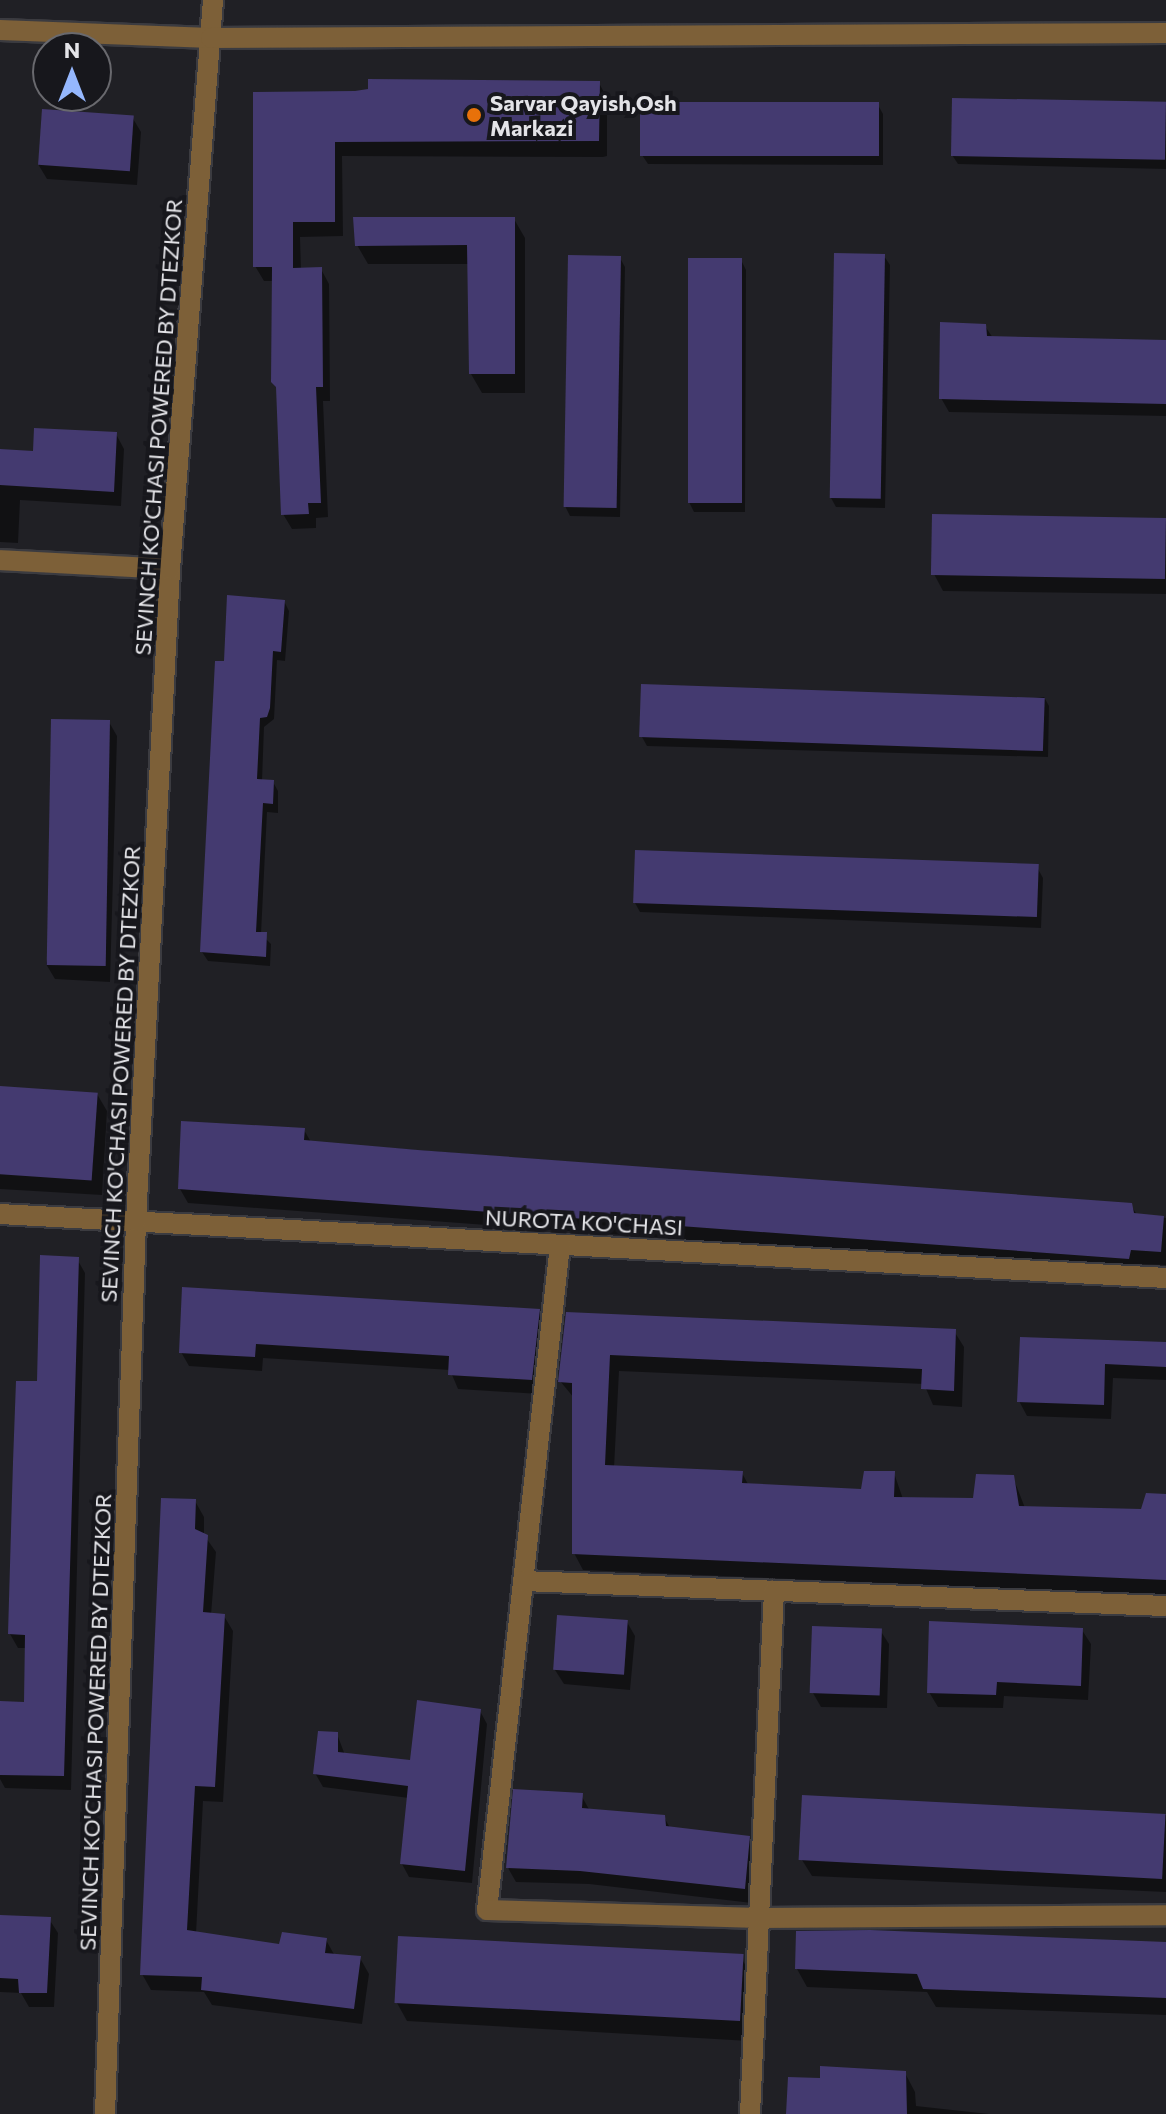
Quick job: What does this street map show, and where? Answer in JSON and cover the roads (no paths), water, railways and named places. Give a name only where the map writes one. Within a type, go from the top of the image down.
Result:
[{"type":"street","name":"SEVINCH KO'CHASI POWERED BY DTEZKOR","points":[[105,2114],[136,1221],[170,569],[213,0]]},
{"type":"street","points":[[0,30],[211,38],[1166,33]]},
{"type":"street","points":[[0,560],[170,569]]},
{"type":"street","name":"NUROTA KO'CHASI","points":[[0,1214],[1166,1278]]},
{"type":"street","points":[[560,1245],[487,1910],[759,1918],[1166,1915]]},
{"type":"street","points":[[523,1581],[1166,1606]]},
{"type":"street","points":[[750,2114],[774,1591]]},
{"type":"place","name":"Sarvar Qayish,Osh Markazi","points":[[474,115]]}]
